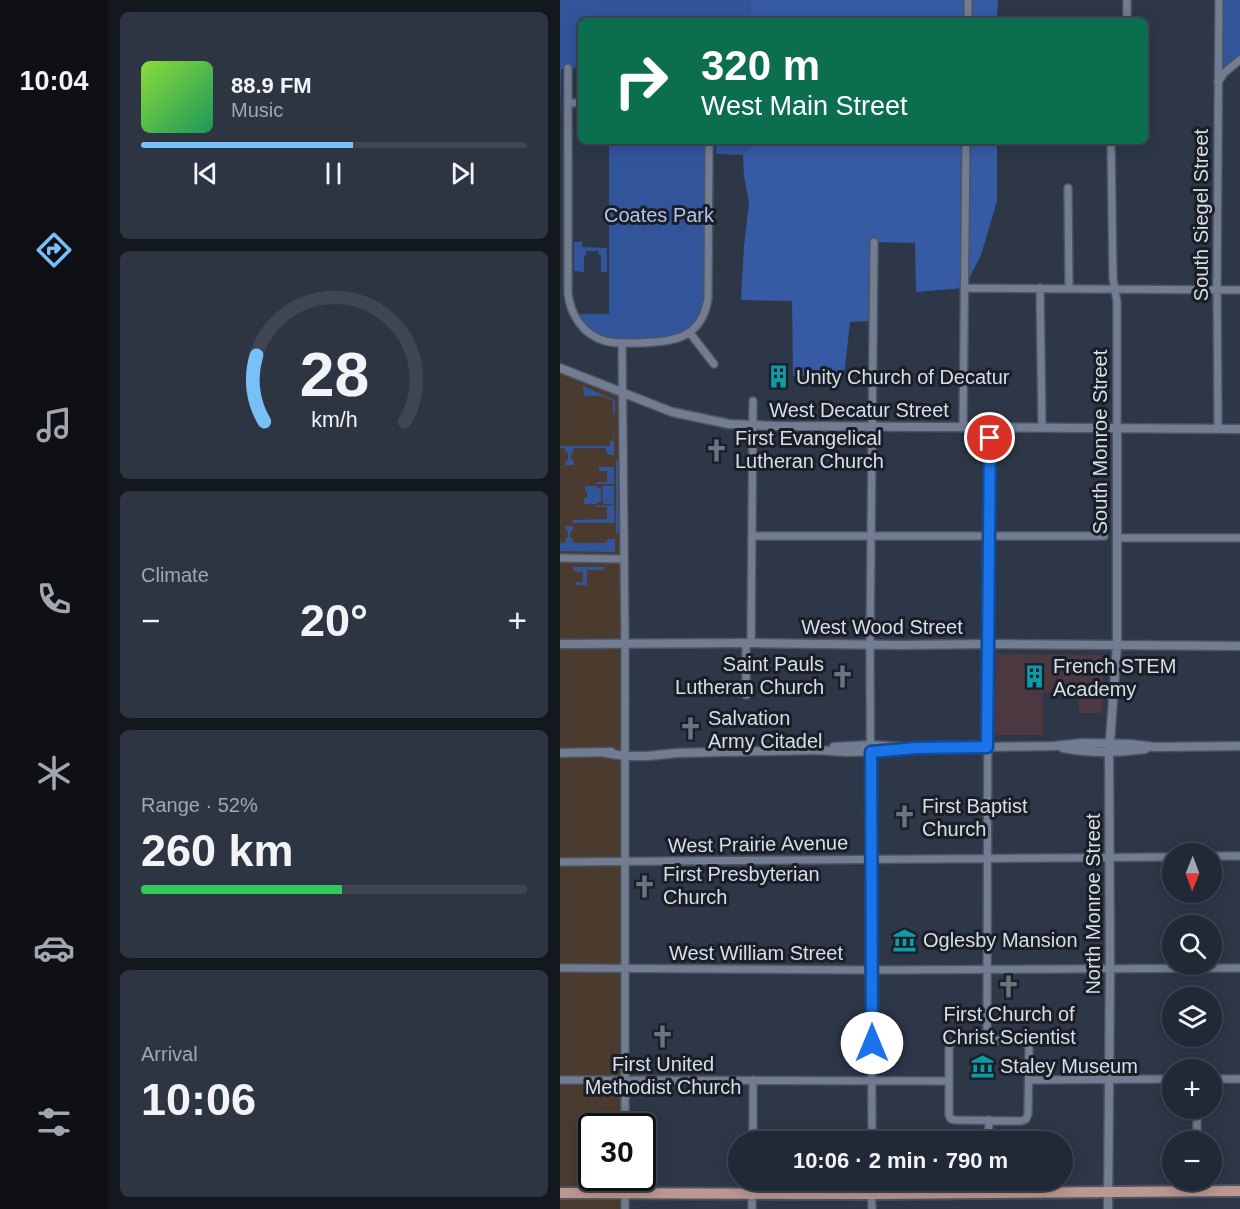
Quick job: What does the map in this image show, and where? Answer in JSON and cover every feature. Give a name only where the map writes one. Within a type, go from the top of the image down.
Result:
[{"type":"main road","points":[[560,1193],[871,1194],[1108,1191],[1162,1187]]},
{"type":"main road","points":[[1222,1188],[1241,1191]]},
{"type":"street","points":[[968,0],[968,18]]},
{"type":"street","points":[[1127,0],[1127,18]]},
{"type":"street","name":"South Siegel Street","points":[[1218,429],[1219,0]]},
{"type":"street","points":[[1218,82],[1224,73],[1241,58]]},
{"type":"street","points":[[568,68],[568,292],[573,314],[587,332],[605,341],[622,343],[670,341],[690,333],[702,318],[708,298],[709,144]]},
{"type":"street","points":[[568,103],[578,103]]},
{"type":"street","points":[[964,428],[966,144]]},
{"type":"street","name":"South Monroe Street","points":[[1109,747],[1117,645],[1117,302],[1113,279],[1111,144]]},
{"type":"street","points":[[1068,188],[1069,288]]},
{"type":"street","points":[[872,1131],[870,644],[874,242]]},
{"type":"street","points":[[964,288],[1241,290]]},
{"type":"street","points":[[1040,288],[1042,428]]},
{"type":"street","points":[[690,333],[714,364]]},
{"type":"street","points":[[622,343],[625,644],[625,1113]]},
{"type":"street","name":"West Decatur Street","points":[[560,368],[672,412],[729,424],[1241,429]]},
{"type":"street","points":[[746,694],[752,536],[753,401]]},
{"type":"street","points":[[987,1040],[990,438]]},
{"type":"street","points":[[752,536],[1104,536]]},
{"type":"street","points":[[1117,538],[1241,538]]},
{"type":"street","points":[[560,558],[623,559]]},
{"type":"street","name":"West Wood Street","points":[[560,644],[1241,646]]},
{"type":"street","points":[[560,753],[625,754],[647,751],[677,753],[1054,746],[1082,751],[1109,747],[1130,751],[1155,747],[1241,746]]},
{"type":"street","name":"North Monroe Street","points":[[1108,1209],[1109,747]]},
{"type":"street","name":"West Prairie Avenue","points":[[560,862],[1162,856]]},
{"type":"street","points":[[1222,856],[1241,856]]},
{"type":"street","name":"West William Street","points":[[560,969],[1241,968]]},
{"type":"street","points":[[956,1040],[987,1040],[1023,1040],[1027,1043],[1029,1080],[1026,1119],[955,1120],[949,1115],[949,1049],[951,1043],[956,1040]]},
{"type":"street","points":[[1029,1080],[1162,1079]]},
{"type":"street","points":[[1222,1079],[1241,1079]]},
{"type":"street","points":[[560,1080],[949,1081]]},
{"type":"street","points":[[753,1080],[753,1131]]},
{"type":"street","points":[[989,1120],[989,1131]]},
{"type":"street","points":[[625,1193],[625,1209]]},
{"type":"street","points":[[752,1194],[752,1209]]},
{"type":"street","points":[[871,1194],[872,1209]]},
{"type":"shaded area","points":[[751,0],[998,0],[997,18],[750,18]]},
{"type":"shaded area","points":[[755,144],[997,144],[997,201],[981,255],[964,288],[916,292],[915,243],[874,242],[869,321],[850,322],[844,376],[793,376],[792,301],[741,300],[749,202],[743,155]]},
{"type":"shaded area","points":[[560,370],[620,394],[622,1113],[578,1113],[578,1191],[623,1191],[623,1209],[560,1209]]},
{"type":"shaded area","points":[[996,654],[1104,655],[1102,713],[1079,713],[1078,693],[1043,692],[1043,735],[994,735]]},
{"type":"green space","points":[[560,0],[751,0],[750,18],[578,18],[578,68],[561,69],[560,124]]},
{"type":"green space","points":[[1222,0],[1240,0],[1240,63],[1222,82]]},
{"type":"green space","name":"Coates Park","points":[[709,144],[708,298],[702,318],[680,337],[615,343],[595,337],[573,314],[609,314],[609,145]]},
{"type":"green space","points":[[716,144],[755,144],[743,155],[716,154]]},
{"type":"green space","points":[[574,242],[582,242],[582,247],[607,248],[607,272],[601,272],[601,255],[598,251],[586,251],[584,272],[574,271]]},
{"type":"green space","points":[[583,386],[615,400],[615,418],[613,401],[603,396],[584,396]]},
{"type":"green space","points":[[614,425],[614,455],[608,455],[605,448],[574,448],[571,459],[574,465],[565,465],[568,453],[560,446],[610,446],[610,441],[613,441]]},
{"type":"green space","points":[[616,459],[618,462],[619,531],[616,535]]},
{"type":"green space","points":[[599,467],[614,467],[614,484],[596,484],[596,482],[607,482],[607,471],[599,471]]},
{"type":"green space","points":[[585,486],[597,486],[601,489],[601,502],[584,504],[584,498],[587,498]]},
{"type":"green space","points":[[602,486],[614,486],[614,504],[603,504]]},
{"type":"green space","points":[[614,505],[615,523],[573,523],[573,520],[607,519],[607,507],[595,506]]},
{"type":"green space","points":[[565,526],[573,526],[570,537],[573,543],[606,543],[608,539],[615,539],[615,552],[560,551],[560,543],[565,543],[568,537]]},
{"type":"green space","points":[[573,567],[605,567],[603,570],[587,570],[587,585],[576,585],[576,582],[583,582],[583,572],[573,571]]},
{"type":"place","name":"Unity Church of Decatur","points":[[778,377]]},
{"type":"place","name":"First Evangelical Lutheran Church","points":[[717,450]]},
{"type":"place","name":"Saint Pauls Lutheran Church","points":[[842,676]]},
{"type":"place","name":"French STEM Academy","points":[[1035,677]]},
{"type":"place","name":"Salvation Army Citadel","points":[[690,729]]},
{"type":"place","name":"First Baptist Church","points":[[904,817]]},
{"type":"place","name":"First Presbyterian Church","points":[[645,886]]},
{"type":"place","name":"Oglesby Mansion","points":[[905,940]]},
{"type":"place","name":"First Church of Christ Scientist","points":[[1009,987]]},
{"type":"place","name":"First United Methodist Church","points":[[663,1037]]},
{"type":"place","name":"Staley Museum","points":[[982,1066]]},
{"type":"route","points":[[872,1043],[871,752],[916,748],[987,747],[990,438]]}]
